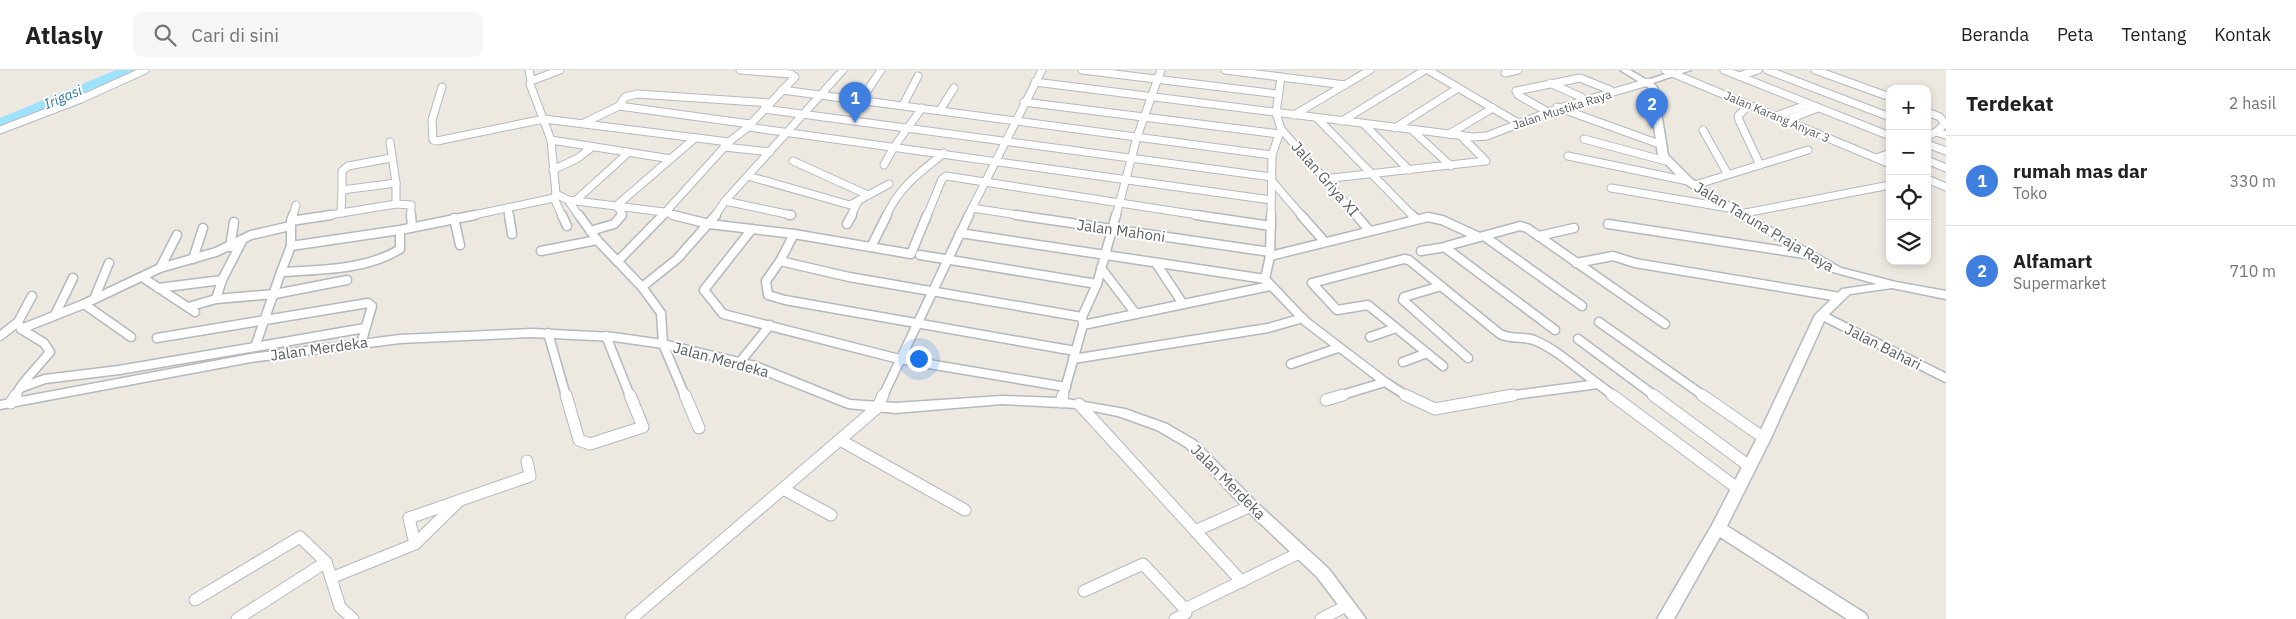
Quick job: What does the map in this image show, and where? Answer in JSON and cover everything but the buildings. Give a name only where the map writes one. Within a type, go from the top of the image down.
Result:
[{"type":"street","points":[[0,130],[80,100],[144,70]]},
{"type":"street","points":[[529,70],[530,84],[551,140],[555,196],[567,226]]},
{"type":"street","points":[[531,81],[551,71],[560,70]]},
{"type":"street","points":[[618,261],[698,179],[726,145],[749,126],[795,77],[779,71],[732,70]]},
{"type":"street","points":[[642,286],[663,272],[710,224],[725,200],[843,70]]},
{"type":"street","points":[[861,100],[881,70]]},
{"type":"street","points":[[631,619],[878,407],[916,323],[995,160],[1042,70]]},
{"type":"street","points":[[1082,70],[1278,94]]},
{"type":"street","points":[[1061,402],[1083,321],[1105,256],[1137,136],[1153,97],[1161,70]]},
{"type":"street","points":[[1225,70],[1345,85]]},
{"type":"street","points":[[1356,70],[1369,71]]},
{"type":"street","points":[[1342,121],[1426,70],[1516,122]]},
{"type":"street","points":[[1505,73],[1518,70]]},
{"type":"street","points":[[1624,70],[1648,82],[1653,87],[1663,156],[1666,161]]},
{"type":"street","name":"Jalan Karang Anyar 3","points":[[1665,70],[1886,162]]},
{"type":"street","points":[[1648,82],[1687,70]]},
{"type":"street","points":[[1724,70],[1886,134]]},
{"type":"street","points":[[1739,76],[1758,70]]},
{"type":"street","points":[[1767,70],[1886,115]]},
{"type":"street","points":[[1815,70],[1886,96]]},
{"type":"street","points":[[1294,115],[1369,71]]},
{"type":"street","points":[[903,105],[918,76]]},
{"type":"street","points":[[1267,282],[1270,254],[1272,155],[1280,131],[1276,113],[1281,77]]},
{"type":"street","points":[[1545,111],[1515,93],[1516,91],[1580,78],[1610,90]]},
{"type":"street","name":"Jalan Mustika Raya","points":[[1035,82],[1412,130],[1487,136],[1545,111],[1648,82]]},
{"type":"street","name":"Jalan Mustika Raya","points":[[1557,107],[1581,97],[1648,82]]},
{"type":"street","points":[[1550,83],[1581,97]]},
{"type":"street","points":[[442,87],[432,124],[433,140],[444,140],[544,119],[585,122],[695,138],[770,152]]},
{"type":"street","points":[[940,110],[954,88]]},
{"type":"street","points":[[1396,128],[1458,88]]},
{"type":"street","points":[[782,90],[1272,155]]},
{"type":"street","points":[[585,122],[619,106],[625,98],[637,94],[767,106],[805,114],[1132,157],[1272,179],[1324,241]]},
{"type":"street","points":[[1024,102],[1280,131]]},
{"type":"street","points":[[1742,102],[1745,109],[1738,116],[1738,122],[1744,129],[1760,165]]},
{"type":"street","points":[[1776,116],[1809,104]]},
{"type":"street","points":[[619,106],[788,132],[1271,200]]},
{"type":"street","points":[[1557,107],[1662,145]]},
{"type":"street","points":[[884,165],[907,127],[922,108]]},
{"type":"street","points":[[1323,179],[1486,161],[1456,135],[1492,108]]},
{"type":"street","points":[[1786,120],[1818,108]]},
{"type":"street","points":[[1931,114],[1940,117],[1945,124],[1931,133]]},
{"type":"street","points":[[1317,118],[1416,219]]},
{"type":"street","points":[[1364,124],[1409,170]]},
{"type":"street","points":[[1412,130],[1451,166]]},
{"type":"street","points":[[1702,130],[1727,173]]},
{"type":"street","name":"Jalan Griya XI","points":[[1280,131],[1369,230]]},
{"type":"street","points":[[1931,133],[1946,135]]},
{"type":"street","points":[[616,206],[695,138]]},
{"type":"street","points":[[1584,139],[1666,161]]},
{"type":"street","points":[[551,140],[671,160]]},
{"type":"street","points":[[390,142],[396,183],[396,204]]},
{"type":"street","points":[[1931,145],[1946,151]]},
{"type":"street","points":[[553,170],[578,158],[592,147]]},
{"type":"street","points":[[1568,156],[1691,183],[1808,150]]},
{"type":"street","points":[[571,200],[628,153]]},
{"type":"street","points":[[871,247],[895,197],[905,185],[944,154]]},
{"type":"street","points":[[1877,158],[1886,155]]},
{"type":"street","points":[[341,212],[342,171],[348,166],[391,158]]},
{"type":"street","points":[[793,161],[868,196]]},
{"type":"street","name":"Jalan Taruna Praja Raya","points":[[1666,161],[1691,183],[1729,208],[1837,270],[1843,294]]},
{"type":"street","points":[[1931,162],[1946,168]]},
{"type":"street","points":[[748,176],[850,205],[889,184]]},
{"type":"street","points":[[291,246],[400,230],[508,208],[555,196],[571,200],[664,212],[710,224],[794,234],[911,254],[942,179],[952,176],[984,183],[1271,226]]},
{"type":"street","points":[[1931,181],[1946,187]]},
{"type":"street","points":[[342,190],[396,183]]},
{"type":"street","points":[[1740,214],[1886,186]]},
{"type":"street","points":[[1612,188],[1729,208]]},
{"type":"street","points":[[571,200],[597,240],[642,286],[660,313],[663,344],[698,428]]},
{"type":"street","points":[[725,200],[791,215]]},
{"type":"street","points":[[847,224],[858,200]]},
{"type":"street","points":[[0,336],[19,326],[84,304],[160,268],[230,246],[251,235],[291,223],[341,212],[396,204],[411,205],[412,227]]},
{"type":"street","points":[[255,347],[291,246],[291,223],[296,205]]},
{"type":"street","points":[[590,231],[614,224],[622,215],[616,206]]},
{"type":"street","points":[[508,208],[512,234]]},
{"type":"street","name":"Jalan Mahoni","points":[[972,208],[1270,254]]},
{"type":"street","points":[[454,218],[460,245]]},
{"type":"street","points":[[1270,254],[1416,219],[1437,218],[1481,236],[1582,306]]},
{"type":"street","points":[[230,246],[234,222]]},
{"type":"street","points":[[1608,224],[1810,255]]},
{"type":"street","points":[[1420,251],[1446,247],[1520,226],[1527,228],[1665,324]]},
{"type":"street","points":[[193,258],[203,228]]},
{"type":"street","points":[[1539,236],[1574,228]]},
{"type":"street","points":[[752,229],[704,290],[723,314],[899,359],[1066,387]]},
{"type":"street","points":[[281,272],[326,268],[385,258],[400,249],[400,230]]},
{"type":"street","points":[[960,233],[1267,282],[1303,318],[1338,348],[1385,382],[1414,400],[1435,409],[1544,390],[1598,384]]},
{"type":"street","points":[[794,234],[780,261],[766,279],[765,289],[768,295],[821,307],[916,323],[1074,355],[1268,328],[1303,318]]},
{"type":"street","points":[[160,268],[177,235]]},
{"type":"street","points":[[541,251],[597,240]]},
{"type":"street","points":[[216,299],[222,280],[242,241]]},
{"type":"street","points":[[1446,247],[1555,330]]},
{"type":"street","points":[[920,255],[946,261],[1097,284]]},
{"type":"street","points":[[1576,263],[1613,256],[1635,263],[1843,294],[1895,285]]},
{"type":"street","points":[[1443,366],[1366,304],[1337,310],[1312,283],[1404,259],[1410,260],[1500,334],[1513,340],[1533,340],[1558,355],[1737,488]]},
{"type":"street","points":[[780,261],[849,277],[1083,321],[1136,314],[1267,282]]},
{"type":"street","points":[[94,299],[109,263]]},
{"type":"street","points":[[1156,264],[1183,304]]},
{"type":"street","points":[[1101,268],[1136,314]]},
{"type":"street","points":[[1837,270],[1895,285],[1945,294]]},
{"type":"street","points":[[142,277],[192,309],[216,299],[275,294],[347,280]]},
{"type":"street","points":[[55,315],[73,278]]},
{"type":"street","points":[[158,288],[222,280]]},
{"type":"street","points":[[1441,286],[1404,297],[1403,300],[1468,358]]},
{"type":"street","points":[[1665,619],[1718,528],[1764,438],[1821,315],[1843,294]]},
{"type":"street","points":[[19,326],[32,296]]},
{"type":"street","points":[[157,338],[368,303],[372,306],[361,344]]},
{"type":"street","points":[[84,304],[131,337]]},
{"type":"street","name":"Jalan Bahari","points":[[1821,315],[1946,378]]},
{"type":"street","points":[[1599,322],[1764,438]]},
{"type":"street","points":[[740,362],[770,325]]},
{"type":"street","points":[[5,404],[50,352],[44,343],[19,326]]},
{"type":"street","points":[[20,388],[45,379],[119,370],[365,328]]},
{"type":"street","points":[[1370,337],[1396,328]]},
{"type":"street","points":[[548,333],[579,440],[590,444],[643,427],[606,336]]},
{"type":"street","name":"Jalan Merdeka","points":[[5,404],[251,358],[400,339],[548,333],[606,336],[663,344],[740,362],[848,404],[878,407],[1002,400],[1079,404],[1120,412],[1162,427],[1181,437],[1199,451],[1251,506],[1328,578],[1358,619]]},
{"type":"street","points":[[1578,339],[1749,466]]},
{"type":"street","points":[[1291,364],[1338,348]]},
{"type":"street","points":[[1403,362],[1427,353]]},
{"type":"street","points":[[1326,400],[1385,382]]},
{"type":"street","points":[[1079,404],[1242,582]]},
{"type":"street","points":[[840,440],[965,510]]},
{"type":"street","points":[[415,544],[409,518],[530,476],[527,461]]},
{"type":"street","points":[[782,489],[831,515]]},
{"type":"street","points":[[331,578],[415,544],[459,500]]},
{"type":"street","points":[[1195,531],[1251,506]]},
{"type":"street","points":[[1718,528],[1860,619]]},
{"type":"street","points":[[195,600],[300,537],[326,562],[340,607],[353,619]]},
{"type":"street","points":[[1175,619],[1186,612],[1185,609],[1301,552]]},
{"type":"street","points":[[237,619],[326,562]]},
{"type":"street","points":[[1084,590],[1143,564],[1185,609]]},
{"type":"street","points":[[1321,619],[1348,605]]},
{"type":"water","name":"Irigasi","points":[[116,70],[137,70],[0,128],[0,118]]},
{"type":"place","name":"rumah mas dar","points":[[855,123]]},
{"type":"place","name":"Alfamart","points":[[1652,129]]}]
